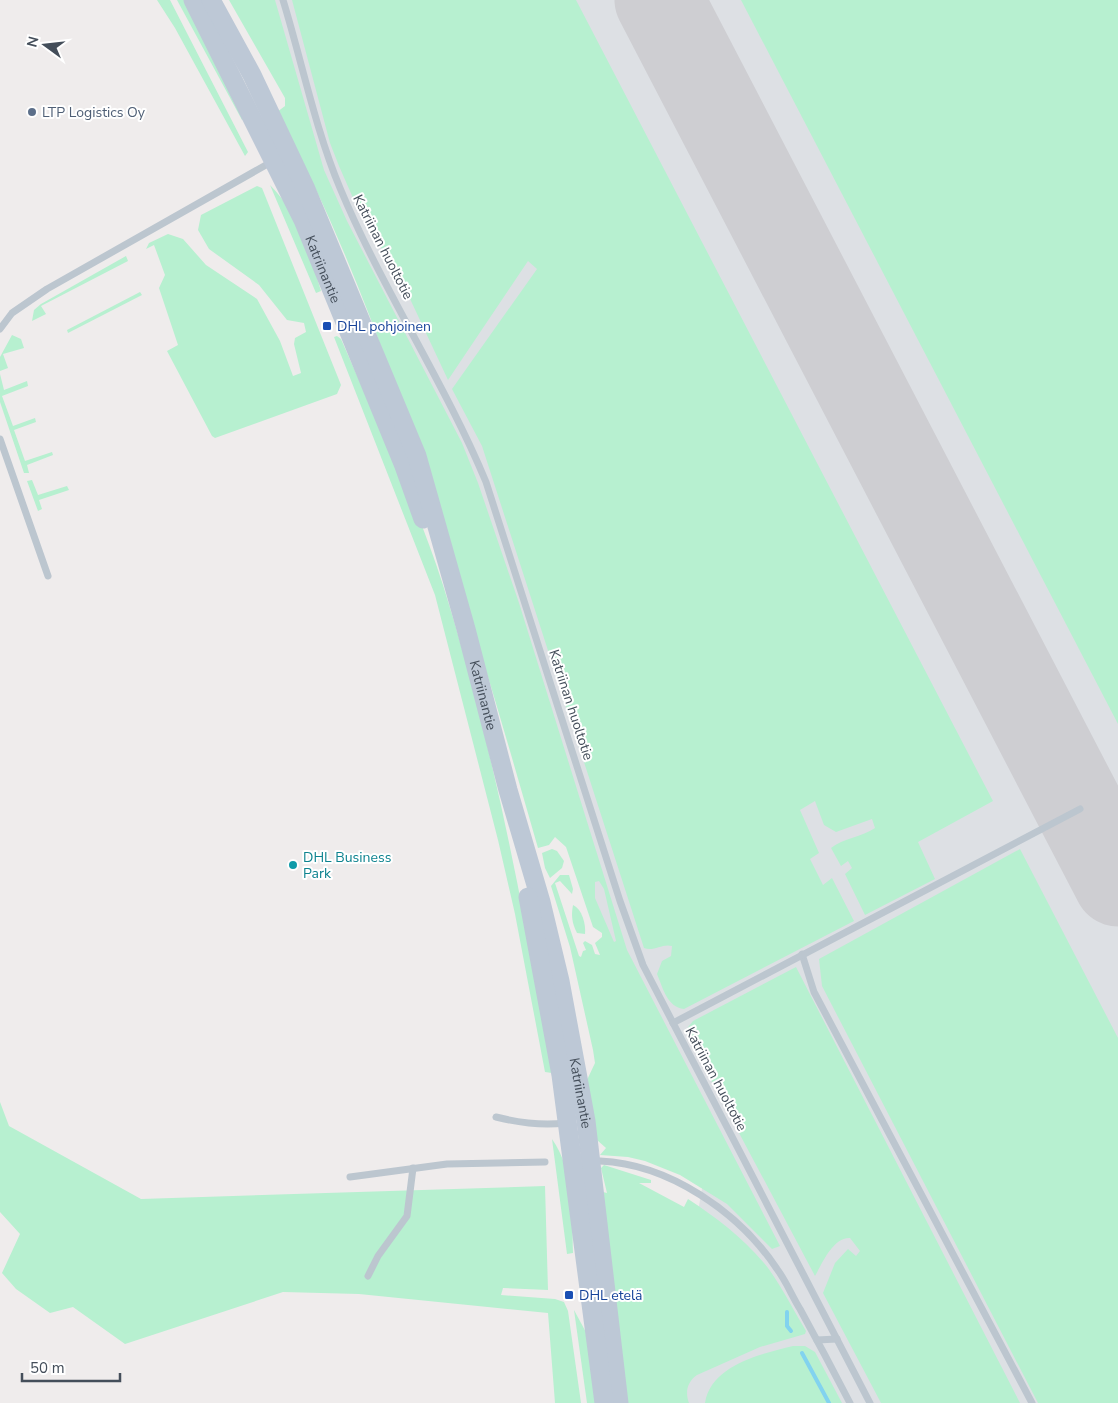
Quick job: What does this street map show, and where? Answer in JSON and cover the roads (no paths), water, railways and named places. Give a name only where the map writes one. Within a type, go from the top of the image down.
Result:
[{"type":"main road","name":"Katriinantie","points":[[193,0],[281,158]]},
{"type":"main road","name":"Katriinantie","points":[[211,0],[252,76],[303,220],[404,466],[466,629],[508,790],[541,902],[556,963],[578,1073],[577,1122],[604,1403]]},
{"type":"main road","name":"Katriinantie","points":[[577,1122],[619,1403]]},
{"type":"lane","name":"Katriinan huoltotie","points":[[283,0],[325,150],[340,190],[396,303],[458,418],[486,482],[631,933],[643,965],[870,1403]]},
{"type":"lane","points":[[0,329],[12,313],[47,288],[281,158]]},
{"type":"lane","points":[[0,439],[48,576]]},
{"type":"lane","points":[[672,1023],[1080,809]]},
{"type":"lane","points":[[802,954],[814,992],[1032,1403]]},
{"type":"lane","points":[[496,1116],[521,1124],[548,1126],[577,1122]]},
{"type":"lane","points":[[600,1161],[627,1164],[669,1178],[706,1197],[744,1230],[777,1268],[850,1403]]},
{"type":"lane","points":[[350,1177],[447,1164],[545,1162]]},
{"type":"lane","points":[[368,1276],[378,1256],[406,1216],[413,1168]]},
{"type":"lane","points":[[817,1340],[837,1339]]},
{"type":"waterway","points":[[787,1312],[787,1326],[791,1331]]},
{"type":"waterway","points":[[802,1353],[829,1403]]},
{"type":"place","name":"LTP Logistics Oy","points":[[32,112]]},
{"type":"place","name":"DHL pohjoinen","points":[[327,326]]},
{"type":"place","name":"DHL Business Park","points":[[293,865]]},
{"type":"place","name":"DHL etelä","points":[[569,1295]]}]
